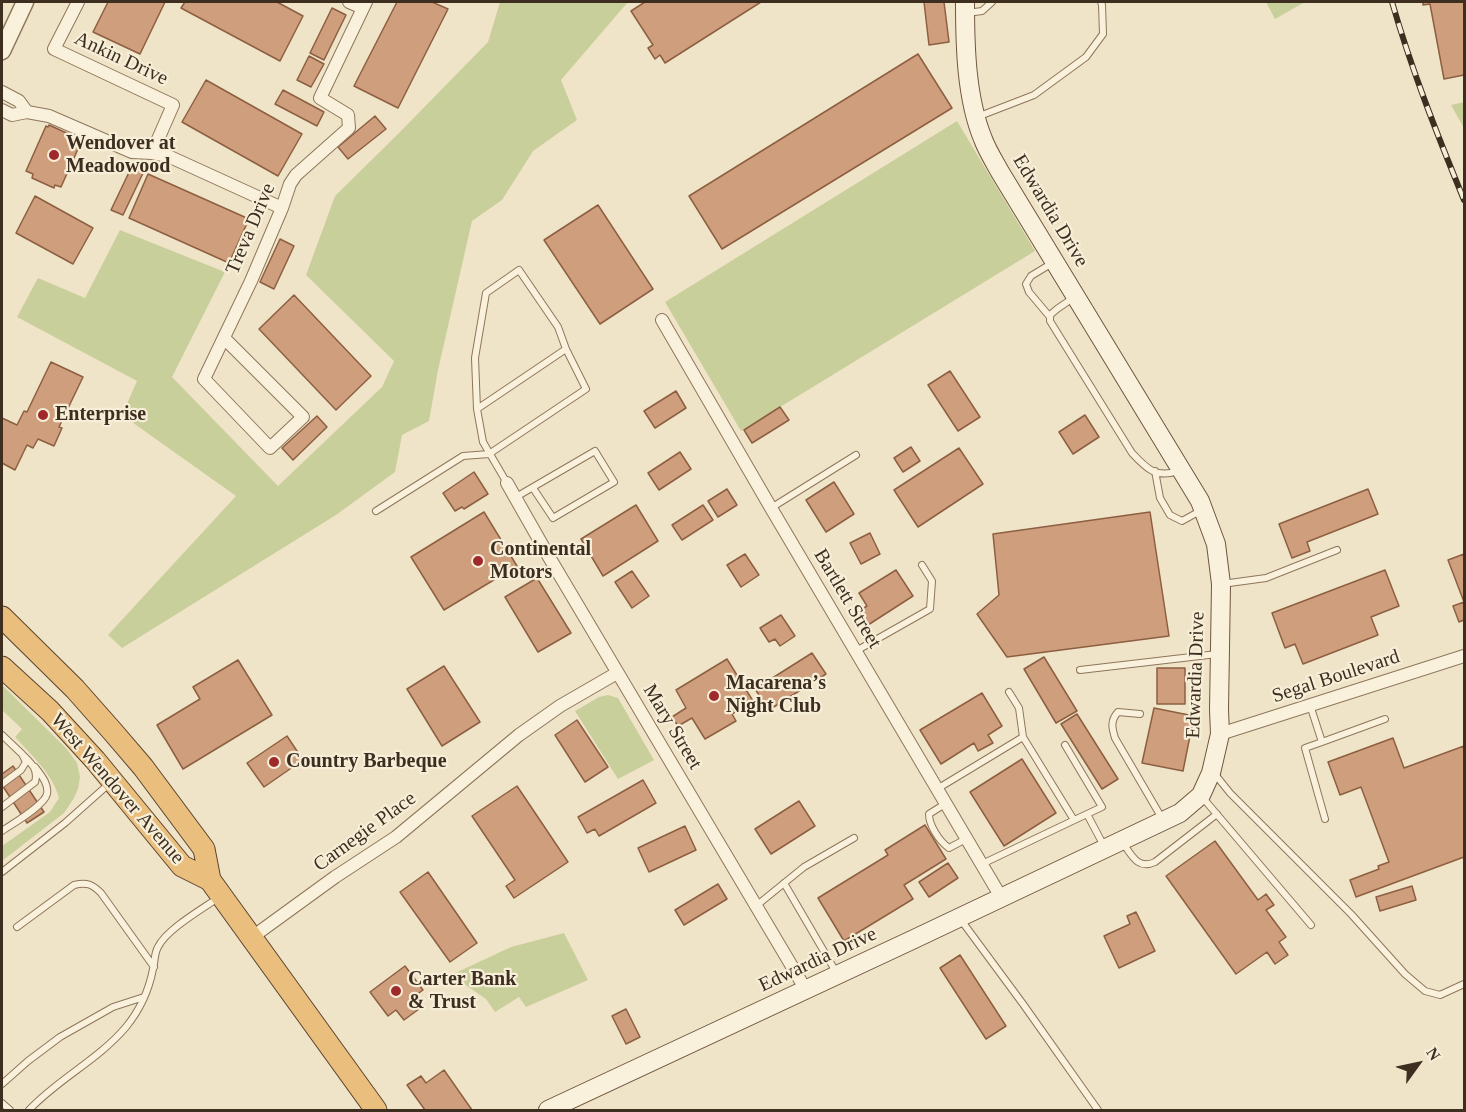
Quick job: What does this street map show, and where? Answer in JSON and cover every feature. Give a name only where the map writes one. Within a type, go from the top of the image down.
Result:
[{"type":"highway","name":"West Wendover Avenue","points":[[2,617],[75,689],[143,767],[204,849],[215,888],[376,1110]]},
{"type":"highway","name":"West Wendover Avenue","points":[[2,667],[50,711],[113,780],[182,866],[215,888]]},
{"type":"main road","name":"Edwardia Drive","points":[[548,1110],[1180,813],[1201,795],[1212,771],[1220,734],[1221,584],[1216,544],[1200,501],[982,139],[968,77],[964,8]]},
{"type":"street","points":[[2,51],[25,2]]},
{"type":"street","name":"Ankin Drive","points":[[78,2],[54,49],[173,105],[152,153]]},
{"type":"street","points":[[349,2],[364,5]]},
{"type":"street","name":"Treva Drive","points":[[224,338],[303,417],[270,448],[204,379],[251,281],[290,184],[296,175],[349,128],[348,115],[320,98],[364,5]]},
{"type":"street","points":[[2,92],[19,100],[27,112]]},
{"type":"street","points":[[2,110],[12,115],[27,112],[49,116],[132,152],[168,156],[282,208]]},
{"type":"street","name":"Bartlett Street","points":[[662,320],[1001,897]]},
{"type":"street","name":"Mary Street","points":[[507,483],[549,558],[806,990]]},
{"type":"street","name":"Segal Boulevard","points":[[1220,734],[1464,656]]},
{"type":"street","name":"Carnegie Place","points":[[251,938],[335,877],[396,837],[519,735],[560,706],[617,673]]},
{"type":"lane","points":[[964,8],[982,11],[992,2]]},
{"type":"lane","points":[[976,117],[1034,94],[1086,57],[1103,34],[1101,2]]},
{"type":"lane","points":[[1054,261],[1031,276],[1026,284],[1029,292],[1050,317],[1050,321],[1127,446],[1146,468],[1167,475],[1181,470]]},
{"type":"lane","points":[[376,511],[463,456],[489,454],[586,389],[558,327],[519,270],[486,292],[475,358],[477,409],[483,442],[489,454],[507,483]]},
{"type":"lane","points":[[1050,317],[1057,309],[1076,297]]},
{"type":"lane","points":[[477,409],[566,349]]},
{"type":"lane","points":[[515,498],[595,451],[614,482],[552,518],[533,488]]},
{"type":"lane","points":[[771,508],[856,455]]},
{"type":"lane","points":[[1155,471],[1160,498],[1170,515],[1182,521],[1204,510]]},
{"type":"lane","points":[[1221,584],[1266,578],[1337,550]]},
{"type":"lane","points":[[855,651],[930,609],[932,581],[922,565]]},
{"type":"lane","points":[[1080,670],[1220,653]]},
{"type":"lane","points":[[1009,692],[1019,708],[1023,737],[1074,820]]},
{"type":"lane","points":[[1310,705],[1322,742]]},
{"type":"lane","points":[[1140,714],[1118,712],[1113,718],[1112,727],[1163,820]]},
{"type":"lane","points":[[1325,819],[1305,748],[1385,719]]},
{"type":"lane","points":[[2,735],[35,767],[47,787],[47,793],[42,802],[2,831]]},
{"type":"lane","points":[[937,789],[1023,737]]},
{"type":"lane","points":[[981,865],[1102,807],[1065,745]]},
{"type":"lane","points":[[2,784],[24,766],[25,758],[22,754]]},
{"type":"lane","points":[[2,807],[35,782],[37,777],[35,767]]},
{"type":"lane","points":[[1212,771],[1230,793],[1343,907],[1405,974],[1425,991],[1440,995],[1464,984]]},
{"type":"lane","points":[[2,872],[65,823],[113,780]]},
{"type":"lane","points":[[1201,795],[1311,925]]},
{"type":"lane","points":[[945,804],[929,814],[936,833],[943,844],[949,848],[966,839]]},
{"type":"lane","points":[[1088,814],[1113,844],[1142,865],[1155,862],[1217,814]]},
{"type":"lane","points":[[756,906],[804,867],[854,838]]},
{"type":"lane","points":[[17,927],[74,885],[85,883],[93,886],[100,893],[154,967]]},
{"type":"lane","points":[[784,883],[838,975]]},
{"type":"lane","points":[[29,1110],[50,1090],[114,1040],[127,1025],[149,987],[159,944],[184,922],[215,888]]},
{"type":"lane","points":[[959,917],[1098,1110]]},
{"type":"lane","points":[[2,1084],[60,1037],[113,1007],[144,997]]},
{"type":"lane","points":[[2,1103],[10,1110]]},
{"type":"green space","points":[[500,2],[628,2],[561,80],[577,120],[533,151],[502,200],[472,221],[438,370],[429,421],[402,435],[395,472],[336,515],[122,648],[108,635],[236,496],[122,415],[137,381],[17,317],[38,278],[85,298],[120,230],[225,272],[172,377],[278,486],[382,387],[394,361],[306,275],[335,196],[488,42]]},
{"type":"green space","points":[[1266,2],[1305,2],[1275,19]]},
{"type":"green space","points":[[1464,102],[1464,128],[1451,105]]},
{"type":"green space","points":[[957,121],[1035,251],[741,431],[665,302]]},
{"type":"green space","points":[[2,685],[66,748],[77,763],[80,777],[74,798],[64,813],[2,861],[2,846],[50,812],[59,798],[52,781],[15,737],[22,729],[2,710]]},
{"type":"green space","points":[[608,695],[618,698],[654,760],[618,779],[575,711],[599,697]]},
{"type":"green space","points":[[564,933],[588,980],[526,1007],[519,997],[495,1012],[486,999],[451,975],[511,947]]},
{"type":"building","points":[[108,2],[165,2],[140,54],[93,32]]},
{"type":"building","points":[[185,2],[277,2],[303,16],[280,61],[181,8]]},
{"type":"building","points":[[397,2],[432,2],[448,9],[398,108],[354,86]]},
{"type":"building","points":[[645,2],[761,2],[665,63],[660,55],[655,59],[648,48],[653,45],[631,11]]},
{"type":"building","points":[[924,2],[944,2],[949,42],[929,45]]},
{"type":"building","points":[[1423,2],[1464,2],[1464,75],[1444,79],[1430,4],[1423,5]]},
{"type":"building","points":[[332,8],[346,15],[324,60],[310,53]]},
{"type":"building","points":[[918,54],[952,108],[722,249],[689,196]]},
{"type":"building","points":[[309,56],[324,64],[311,87],[297,80]]},
{"type":"building","points":[[206,80],[302,134],[278,176],[182,122]]},
{"type":"building","points":[[283,90],[324,112],[317,126],[275,104]]},
{"type":"building","points":[[375,116],[386,129],[348,159],[338,147]]},
{"type":"building","name":"Wendover at Meadowood","points":[[49,125],[82,140],[61,187],[55,185],[54,188],[32,178],[33,174],[26,171],[46,126]]},
{"type":"building","points":[[132,166],[144,171],[123,215],[111,210]]},
{"type":"building","points":[[148,174],[249,219],[229,263],[129,218]]},
{"type":"building","points":[[35,196],[93,228],[73,264],[16,233]]},
{"type":"building","points":[[598,205],[653,289],[600,324],[544,240]]},
{"type":"building","points":[[280,239],[294,246],[274,289],[260,282]]},
{"type":"building","points":[[294,295],[371,376],[336,410],[259,329]]},
{"type":"building","name":"Enterprise","points":[[51,362],[83,377],[59,427],[62,428],[54,446],[38,439],[33,448],[27,445],[15,470],[2,463],[2,418],[17,425],[24,411],[27,412]]},
{"type":"building","points":[[950,371],[980,417],[958,431],[928,385]]},
{"type":"building","points":[[676,391],[686,408],[655,428],[644,411]]},
{"type":"building","points":[[780,407],[789,420],[752,443],[744,430]]},
{"type":"building","points":[[1085,415],[1099,437],[1073,454],[1059,432]]},
{"type":"building","points":[[317,416],[327,427],[293,460],[282,448]]},
{"type":"building","points":[[911,447],[920,461],[903,472],[894,458]]},
{"type":"building","points":[[959,448],[983,484],[918,527],[894,490]]},
{"type":"building","points":[[680,452],[691,469],[659,490],[648,473]]},
{"type":"building","points":[[474,472],[488,494],[464,509],[462,507],[455,511],[443,493]]},
{"type":"building","points":[[834,482],[854,514],[826,532],[806,500]]},
{"type":"building","points":[[727,489],[737,505],[718,517],[708,501]]},
{"type":"building","points":[[1368,489],[1378,514],[1307,542],[1310,551],[1292,558],[1279,524]]},
{"type":"building","points":[[636,505],[658,541],[603,576],[581,539]]},
{"type":"building","points":[[703,505],[713,520],[682,540],[672,525]]},
{"type":"building","points":[[484,512],[517,566],[444,610],[411,557]]},
{"type":"building","points":[[1150,512],[1169,636],[1007,657],[977,614],[999,595],[993,534]]},
{"type":"building","points":[[870,533],[880,554],[861,564],[850,543]]},
{"type":"building","points":[[745,554],[759,575],[741,587],[727,565]]},
{"type":"building","points":[[1464,554],[1464,602],[1448,560]]},
{"type":"building","points":[[896,570],[913,596],[868,625],[859,611],[867,606],[859,593]]},
{"type":"building","points":[[1385,570],[1399,606],[1371,617],[1378,635],[1303,664],[1295,644],[1285,648],[1272,613]]},
{"type":"building","points":[[632,571],[649,596],[632,608],[615,582]]},
{"type":"building","points":[[537,578],[571,633],[538,652],[505,597]]},
{"type":"building","points":[[1464,602],[1464,620],[1459,622],[1453,606]]},
{"type":"building","points":[[781,615],[795,636],[780,646],[775,639],[769,642],[760,628]]},
{"type":"building","points":[[812,653],[826,674],[769,710],[755,689]]},
{"type":"building","points":[[1044,657],[1077,711],[1056,723],[1024,669]]},
{"type":"building","name":"Macarena’s Night Club","points":[[727,659],[753,701],[732,714],[736,721],[705,739],[692,718],[678,726],[672,717],[686,708],[676,690]]},
{"type":"building","points":[[238,660],[272,715],[183,769],[157,725],[200,699],[193,687]]},
{"type":"building","points":[[444,666],[480,722],[442,746],[407,689]]},
{"type":"building","points":[[1157,668],[1185,668],[1185,704],[1157,704]]},
{"type":"building","points":[[982,693],[1002,726],[988,735],[993,743],[978,751],[974,743],[941,764],[920,730]]},
{"type":"building","points":[[1154,708],[1194,716],[1183,771],[1142,763]]},
{"type":"building","points":[[1077,714],[1118,779],[1102,789],[1061,724]]},
{"type":"building","points":[[577,720],[608,767],[585,782],[555,735]]},
{"type":"building","points":[[287,736],[303,760],[264,787],[247,763]]},
{"type":"building","points":[[1393,738],[1404,768],[1464,746],[1464,857],[1356,897],[1350,880],[1379,869],[1378,866],[1389,862],[1361,787],[1340,795],[1328,762]]},
{"type":"building","points":[[1022,759],[1056,813],[1004,846],[970,792]]},
{"type":"building","points":[[13,766],[44,812],[27,823],[2,785],[2,774]]},
{"type":"building","points":[[643,780],[656,803],[599,836],[595,829],[587,833],[578,817]]},
{"type":"building","points":[[517,786],[568,862],[514,898],[506,886],[515,880],[472,816]]},
{"type":"building","points":[[799,801],[815,826],[771,854],[755,829]]},
{"type":"building","points":[[925,825],[946,859],[904,885],[913,899],[844,941],[818,898],[888,855],[885,850]]},
{"type":"building","points":[[685,826],[696,850],[649,872],[638,848]]},
{"type":"building","points":[[1215,841],[1258,900],[1266,894],[1274,905],[1266,910],[1286,937],[1279,942],[1288,955],[1275,964],[1267,952],[1236,974],[1166,876]]},
{"type":"building","points":[[948,863],[958,878],[929,897],[919,882]]},
{"type":"building","points":[[428,872],[477,943],[450,962],[400,892]]},
{"type":"building","points":[[718,884],[727,899],[684,925],[675,910]]},
{"type":"building","points":[[1412,886],[1416,900],[1380,911],[1376,897]]},
{"type":"building","points":[[1136,912],[1155,951],[1119,968],[1104,936],[1130,924],[1127,916]]},
{"type":"building","points":[[960,955],[1006,1026],[986,1039],[940,968]]},
{"type":"building","points":[[405,966],[423,990],[412,998],[419,1009],[404,1020],[396,1010],[388,1016],[370,992]]},
{"type":"building","points":[[626,1009],[640,1037],[626,1044],[612,1016]]},
{"type":"building","points":[[444,1070],[472,1110],[425,1110],[407,1085],[421,1076],[426,1083]]},
{"type":"railway","points":[[1392,2],[1425,102],[1464,200]]},
{"type":"place","name":"Wendover at Meadowood","points":[[54,155]]},
{"type":"place","name":"Enterprise","points":[[43,415]]},
{"type":"place","name":"Continental Motors","points":[[478,561]]},
{"type":"place","name":"Macarena’s Night Club","points":[[714,696]]},
{"type":"place","name":"Country Barbeque","points":[[274,762]]},
{"type":"place","name":"Carter Bank & Trust","points":[[396,991]]}]
